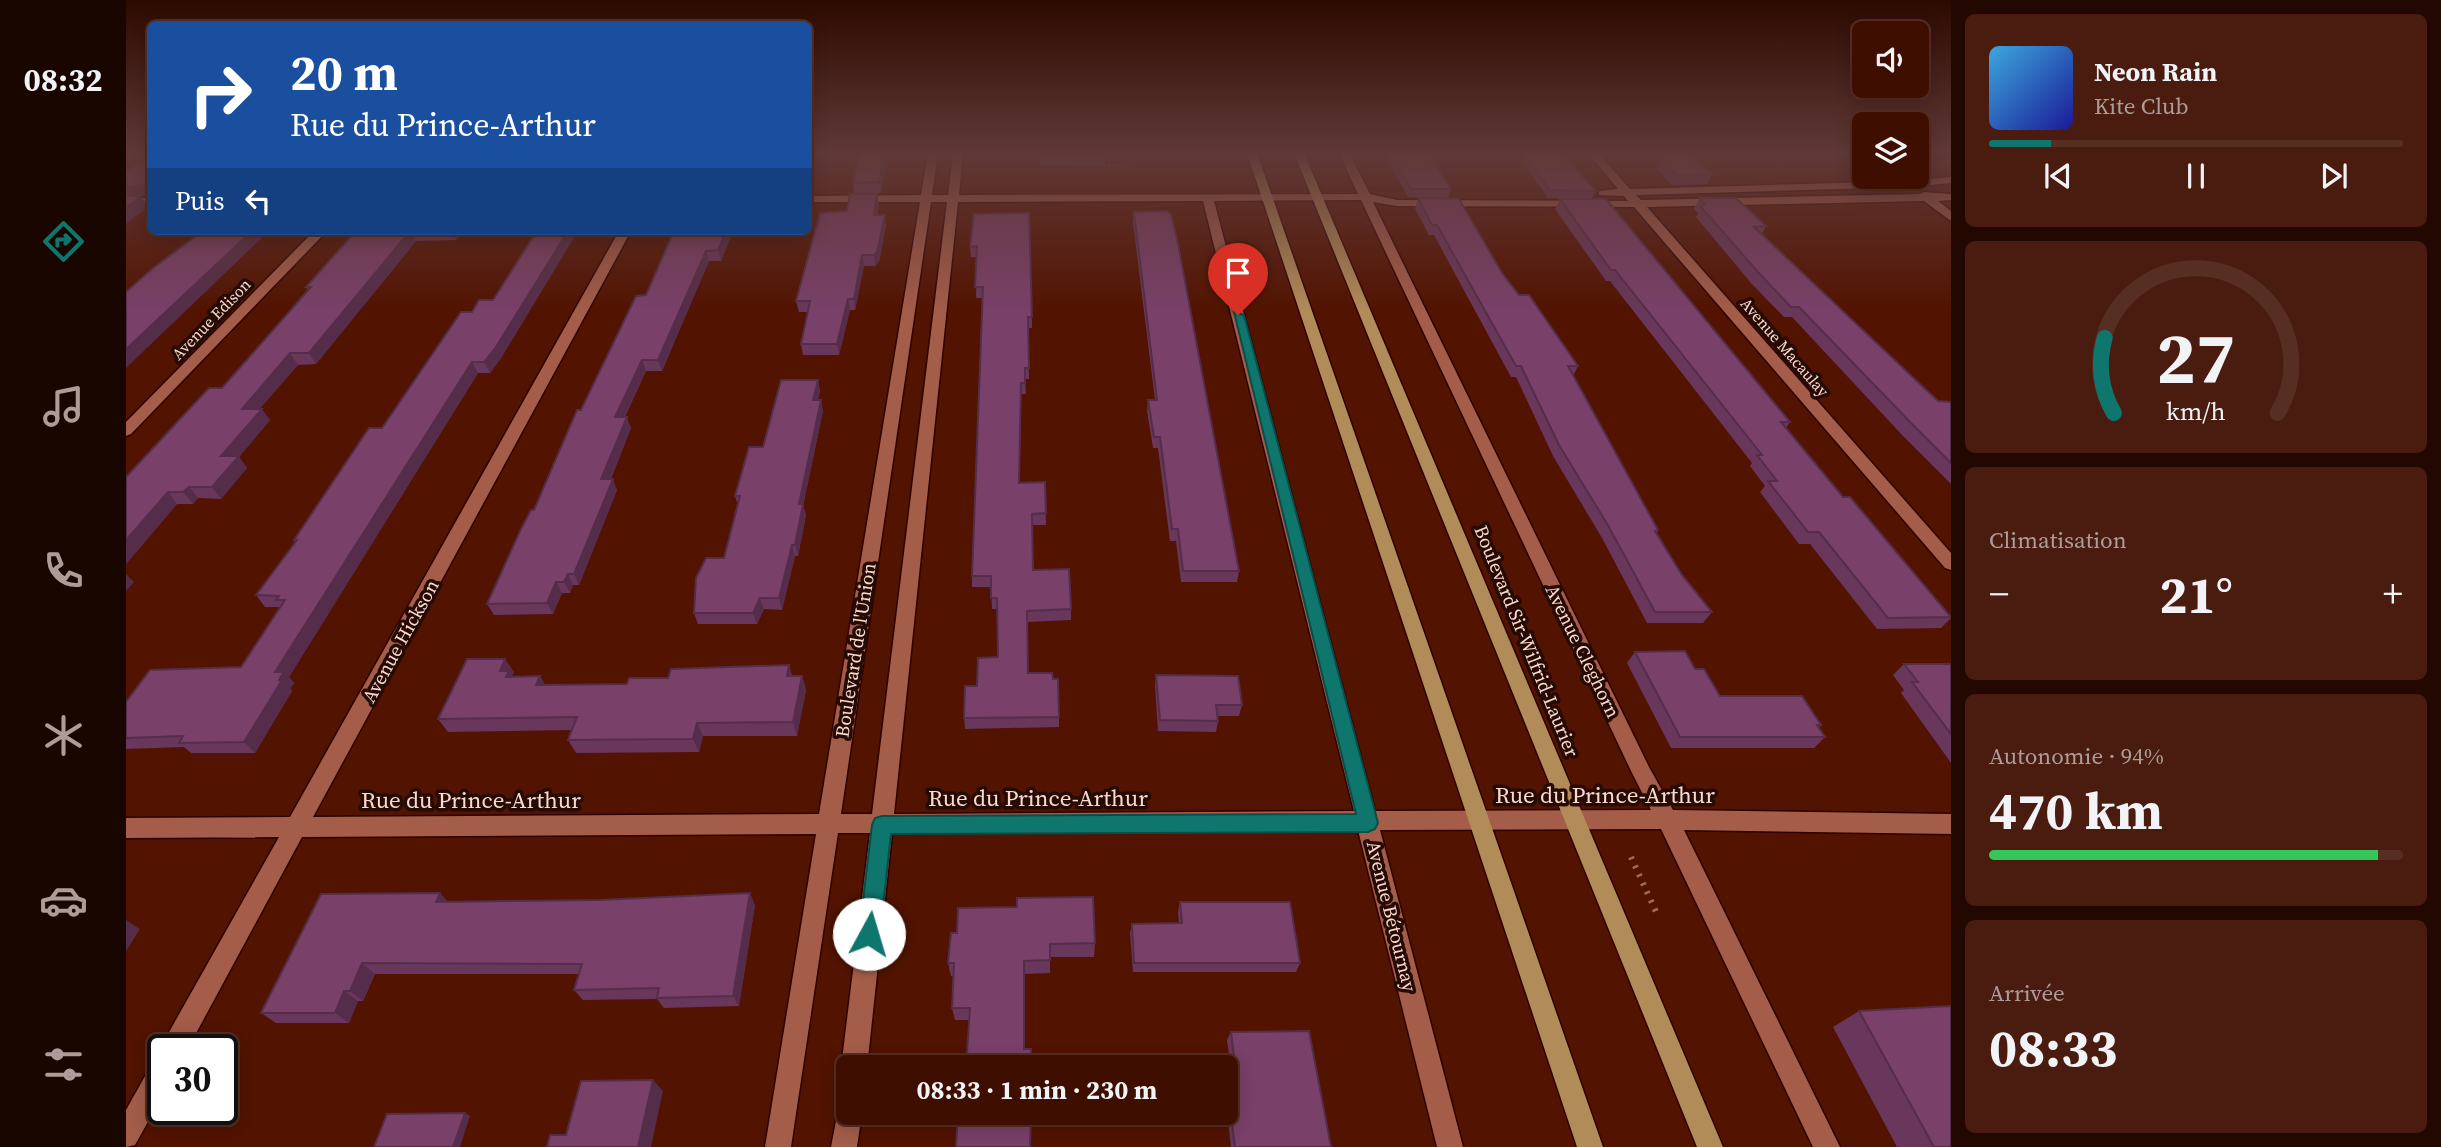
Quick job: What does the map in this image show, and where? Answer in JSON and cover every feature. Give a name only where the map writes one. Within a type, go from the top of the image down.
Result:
[{"type":"main road","points":[[1270,207],[1590,1147]]},
{"type":"main road","name":"Boulevard Sir-Wilfrid-Laurier","points":[[1321,207],[1710,1147]]},
{"type":"street","name":"Boulevard de l'Union","points":[[778,1147],[925,207]]},
{"type":"street","points":[[855,1055],[953,207]]},
{"type":"street","name":"Avenue Bétournay","points":[[1210,207],[1450,1147]]},
{"type":"street","name":"Avenue Cleghorn","points":[[1370,207],[1642,773],[1827,1147]]},
{"type":"street","name":"Avenue Macaulay","points":[[1638,207],[1951,564]]},
{"type":"street","name":"Avenue Edison","points":[[126,431],[317,235]]},
{"type":"street","name":"Avenue Hickson","points":[[182,1034],[623,235]]},
{"type":"street","name":"Rue du Prince-Arthur","points":[[126,828],[1574,820],[1951,824]]},
{"type":"street","points":[[126,1136],[147,1098]]},
{"type":"street","points":[[844,1147],[847,1125]]},
{"type":"path","points":[[1631,857],[1657,915]]},
{"type":"building","points":[[848,207],[875,207],[874,215],[885,215],[877,252],[874,255],[862,255],[854,299],[848,299],[837,344],[801,344],[810,301],[796,301],[820,213],[847,211]]},
{"type":"building","points":[[1422,207],[1463,207],[1502,273],[1519,295],[1529,295],[1578,366],[1568,366],[1658,530],[1655,531],[1682,575],[1712,612],[1655,612],[1609,527],[1559,445],[1521,366],[1516,366],[1437,225],[1432,225]]},
{"type":"building","points":[[1565,207],[1612,207],[1790,422],[1781,422],[1843,497],[1850,497],[1951,617],[1888,618],[1819,532],[1808,532],[1768,481],[1777,481],[1757,455],[1762,455],[1615,270],[1611,270]]},
{"type":"building","points":[[1701,207],[1745,207],[1766,226],[1754,227],[1938,401],[1951,402],[1951,463],[1799,307],[1791,307]]},
{"type":"building","points":[[1167,211],[1171,215],[1178,244],[1239,571],[1183,571],[1178,529],[1172,529],[1160,437],[1154,437],[1148,400],[1157,400],[1134,212]]},
{"type":"building","points":[[1029,213],[1032,317],[1028,317],[1029,368],[1025,368],[1025,383],[1021,383],[1019,483],[1045,482],[1046,513],[1032,514],[1033,570],[1069,569],[1071,609],[1027,611],[1028,673],[1052,673],[1053,679],[1058,679],[1059,717],[964,718],[965,686],[977,686],[978,658],[998,657],[997,598],[991,598],[991,576],[972,576],[983,287],[975,287],[977,246],[970,247],[974,214]]},
{"type":"building","points":[[198,235],[248,235],[126,349],[126,292]]},
{"type":"building","points":[[352,235],[407,235],[309,353],[290,353],[242,409],[262,409],[221,456],[239,456],[212,487],[189,487],[183,492],[168,492],[126,540],[126,477],[209,388],[222,388],[311,287],[306,287]]},
{"type":"building","points":[[534,235],[566,235],[496,347],[484,362],[472,362],[275,672],[284,672],[279,680],[282,680],[244,742],[179,743],[183,736],[126,738],[126,702],[150,670],[241,667],[285,600],[276,600],[279,596],[256,595],[297,540],[294,540],[369,428],[382,428],[461,312],[472,312],[479,300],[493,300]]},
{"type":"building","points":[[672,235],[724,235],[718,250],[706,251],[658,360],[642,360],[615,417],[627,417],[601,479],[613,479],[574,574],[568,574],[564,582],[556,582],[547,603],[487,604],[521,529],[531,510],[534,510],[577,410],[581,410],[636,296],[646,295]]},
{"type":"building","points":[[781,380],[818,380],[813,400],[821,400],[799,504],[803,504],[795,545],[792,545],[779,598],[760,598],[753,613],[694,613],[696,578],[706,558],[724,558],[740,496],[735,496],[749,447],[763,447]]},
{"type":"building","points":[[1685,651],[1695,669],[1704,669],[1720,696],[1802,696],[1821,725],[1817,725],[1825,737],[1680,737],[1635,652]]},
{"type":"building","points":[[467,659],[505,659],[500,671],[509,671],[506,677],[540,676],[536,685],[627,684],[629,678],[668,678],[671,669],[789,665],[787,676],[802,676],[793,722],[697,723],[693,739],[568,740],[577,717],[438,719]]},
{"type":"building","points":[[1904,664],[1951,664],[1951,734],[1912,682],[1918,682]]},
{"type":"building","points":[[1156,675],[1238,676],[1242,705],[1216,705],[1218,721],[1160,720]]},
{"type":"building","points":[[440,893],[436,902],[600,900],[750,893],[733,996],[657,998],[659,988],[574,990],[582,964],[362,963],[350,991],[344,991],[335,1013],[261,1013],[321,894]]},
{"type":"building","points":[[1093,897],[1095,943],[1050,944],[1050,960],[1024,961],[1024,1049],[1031,1049],[1031,1055],[967,1055],[970,1008],[952,1008],[954,963],[948,963],[951,933],[957,933],[958,908],[1017,907],[1017,898]]},
{"type":"building","points":[[1180,902],[1290,902],[1300,963],[1134,963],[1132,924],[1182,923]]},
{"type":"building","points":[[1951,1006],[1951,1147],[1934,1147],[1859,1011]]},
{"type":"building","points":[[1309,1031],[1331,1147],[1235,1147],[1232,1125],[1238,1125],[1238,1055],[1234,1055],[1231,1032]]},
{"type":"building","points":[[653,1080],[638,1147],[547,1147],[550,1135],[566,1135],[581,1081]]},
{"type":"building","points":[[465,1113],[453,1147],[374,1147],[387,1114]]},
{"type":"building","points":[[957,1125],[1031,1125],[1030,1147],[956,1147]]},
{"type":"route","points":[[869,934],[882,825],[1368,823],[1238,315]]}]
